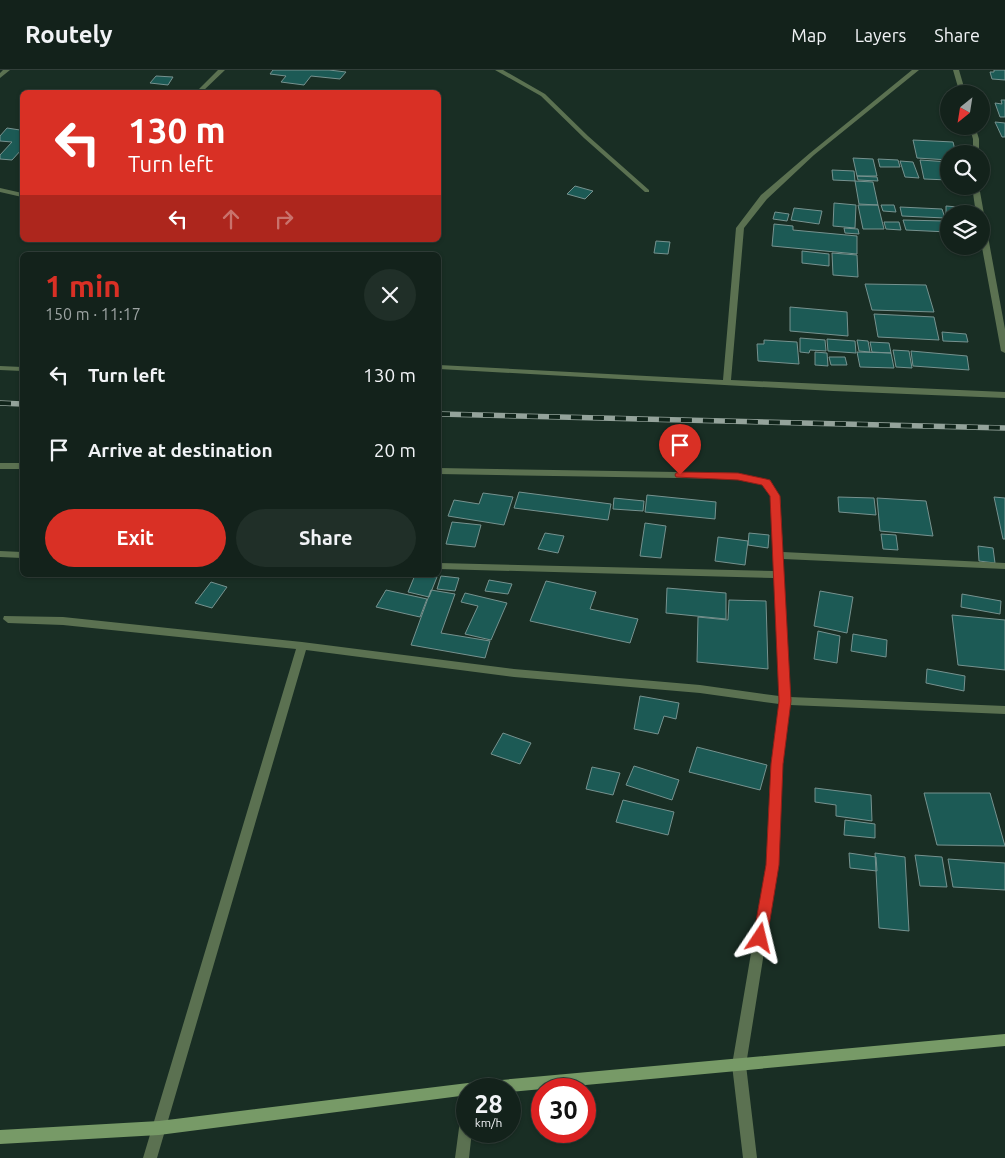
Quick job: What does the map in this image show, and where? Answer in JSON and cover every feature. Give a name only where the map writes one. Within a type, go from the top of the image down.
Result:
[{"type":"street","points":[[0,76],[7,70]]},
{"type":"street","points":[[201,90],[222,70]]},
{"type":"street","points":[[498,70],[543,95],[586,137],[647,191]]},
{"type":"street","points":[[727,381],[740,228],[764,197],[812,154],[916,70]]},
{"type":"street","points":[[956,70],[960,85]]},
{"type":"street","points":[[0,190],[20,195]]},
{"type":"street","points":[[987,255],[1005,351]]},
{"type":"street","points":[[441,366],[833,388],[1005,394]]},
{"type":"street","points":[[0,368],[20,369]]},
{"type":"street","points":[[0,466],[20,466]]},
{"type":"street","points":[[441,470],[738,476],[766,483],[775,496],[785,701],[777,764],[772,865],[739,1064],[750,1158]]},
{"type":"street","points":[[0,554],[20,554]]},
{"type":"street","points":[[778,555],[1005,566]]},
{"type":"street","points":[[441,566],[779,575]]},
{"type":"street","points":[[8,619],[63,621],[302,646],[514,673],[700,689],[785,701],[1005,710]]},
{"type":"street","points":[[150,1158],[302,646]]},
{"type":"street","points":[[521,1084],[1005,1040]]},
{"type":"street","points":[[0,1137],[159,1128],[456,1091]]},
{"type":"street","points":[[462,1158],[464,1143]]},
{"type":"building","points":[[273,70],[329,70],[346,72],[340,79],[311,76],[304,85],[281,82],[286,76],[270,74]]},
{"type":"building","points":[[994,70],[1005,70],[1005,80],[992,79],[990,72],[994,72]]},
{"type":"building","points":[[156,76],[173,77],[168,85],[150,83]]},
{"type":"building","points":[[1001,100],[1005,100],[1005,117],[1000,117],[995,103],[1002,104]]},
{"type":"building","points":[[995,122],[1005,123],[1005,137],[1002,137]]},
{"type":"building","points":[[7,128],[20,130],[20,151],[12,160],[0,159],[0,155],[12,142],[0,141],[0,136]]},
{"type":"building","points":[[913,140],[953,142],[954,145],[940,145],[940,159],[917,158]]},
{"type":"building","points":[[853,158],[873,159],[877,176],[857,176]]},
{"type":"building","points":[[878,159],[898,160],[900,167],[880,167]]},
{"type":"building","points":[[920,160],[940,161],[940,180],[924,179]]},
{"type":"building","points":[[900,161],[913,162],[919,178],[905,177]]},
{"type":"building","points":[[832,170],[854,171],[855,181],[833,180]]},
{"type":"building","points":[[857,176],[877,177],[878,181],[858,180]]},
{"type":"building","points":[[855,181],[873,182],[878,205],[859,204]]},
{"type":"building","points":[[575,186],[593,191],[585,199],[567,194]]},
{"type":"building","points":[[834,203],[856,205],[855,228],[833,226]]},
{"type":"building","points":[[858,205],[878,205],[884,229],[863,229]]},
{"type":"building","points":[[881,205],[894,205],[896,212],[883,211]]},
{"type":"building","points":[[900,207],[940,209],[940,218],[902,216]]},
{"type":"building","points":[[794,208],[822,211],[819,224],[791,220]]},
{"type":"building","points":[[775,212],[789,214],[787,221],[773,219]]},
{"type":"building","points":[[903,220],[940,221],[940,232],[906,230]]},
{"type":"building","points":[[884,222],[899,222],[901,230],[886,229]]},
{"type":"building","points":[[774,224],[793,226],[793,230],[857,236],[857,254],[772,246]]},
{"type":"building","points":[[844,228],[858,229],[859,234],[845,233]]},
{"type":"building","points":[[656,241],[670,242],[668,254],[654,253]]},
{"type":"building","points":[[802,251],[829,254],[829,266],[802,263]]},
{"type":"building","points":[[832,253],[857,255],[858,277],[833,275]]},
{"type":"building","points":[[865,284],[926,285],[934,312],[872,310]]},
{"type":"building","points":[[790,307],[847,312],[848,336],[790,331]]},
{"type":"building","points":[[874,314],[934,317],[939,340],[878,337]]},
{"type":"building","points":[[942,332],[966,334],[968,342],[943,341]]},
{"type":"building","points":[[800,338],[825,340],[826,351],[810,350],[809,353],[800,352]]},
{"type":"building","points":[[827,339],[855,341],[856,353],[828,351]]},
{"type":"building","points":[[764,340],[797,342],[799,364],[758,361],[757,344],[764,344]]},
{"type":"building","points":[[857,340],[868,341],[870,352],[859,351]]},
{"type":"building","points":[[870,342],[889,343],[891,353],[872,352]]},
{"type":"building","points":[[893,350],[909,351],[912,368],[896,367]]},
{"type":"building","points":[[911,351],[967,356],[969,370],[913,366]]},
{"type":"building","points":[[815,352],[827,353],[828,366],[815,365]]},
{"type":"building","points":[[857,352],[891,353],[894,368],[860,367]]},
{"type":"building","points":[[829,357],[845,357],[847,365],[831,365]]},
{"type":"building","points":[[519,492],[611,504],[608,520],[514,508]]},
{"type":"building","points":[[483,493],[513,497],[504,525],[448,516],[454,500],[479,504]]},
{"type":"building","points":[[647,495],[716,502],[715,519],[645,512]]},
{"type":"building","points":[[838,497],[874,498],[876,515],[839,512]]},
{"type":"building","points":[[994,497],[1005,498],[1005,539],[1003,539]]},
{"type":"building","points":[[614,498],[644,501],[643,511],[613,509]]},
{"type":"building","points":[[877,498],[926,501],[933,536],[880,531]]},
{"type":"building","points":[[452,522],[481,525],[475,547],[446,544]]},
{"type":"building","points":[[645,523],[666,526],[661,558],[640,556]]},
{"type":"building","points":[[545,533],[564,536],[558,553],[538,549]]},
{"type":"building","points":[[749,533],[769,535],[768,548],[748,545]]},
{"type":"building","points":[[881,534],[896,535],[898,550],[883,549]]},
{"type":"building","points":[[718,537],[748,541],[745,565],[715,561]]},
{"type":"building","points":[[978,546],[993,548],[995,563],[979,561]]},
{"type":"building","points":[[441,576],[459,578],[455,591],[437,589]]},
{"type":"building","points":[[414,577],[437,577],[429,597],[408,592]]},
{"type":"building","points":[[489,580],[512,584],[508,594],[485,591]]},
{"type":"building","points":[[546,581],[596,592],[590,609],[638,619],[630,643],[530,621]]},
{"type":"building","points":[[211,582],[227,587],[212,608],[195,603]]},
{"type":"building","points":[[667,588],[726,593],[726,619],[666,613]]},
{"type":"building","points":[[386,590],[427,599],[420,617],[376,607]]},
{"type":"building","points":[[431,590],[455,594],[441,633],[490,641],[485,658],[411,645]]},
{"type":"building","points":[[820,591],[853,597],[847,633],[814,626]]},
{"type":"building","points":[[465,593],[507,603],[491,640],[465,634],[478,606],[461,602]]},
{"type":"building","points":[[962,594],[1001,601],[1000,614],[961,607]]},
{"type":"building","points":[[729,600],[766,601],[768,669],[697,662],[698,617],[728,620]]},
{"type":"building","points":[[952,615],[1005,620],[1005,670],[958,665]]},
{"type":"building","points":[[818,631],[840,636],[837,663],[814,659]]},
{"type":"building","points":[[853,634],[887,640],[886,657],[851,651]]},
{"type":"building","points":[[927,669],[965,676],[964,691],[926,683]]},
{"type":"building","points":[[640,696],[679,703],[676,719],[664,716],[658,734],[634,729]]},
{"type":"building","points":[[503,733],[531,743],[520,764],[491,754]]},
{"type":"building","points":[[697,747],[767,765],[760,790],[689,772]]},
{"type":"building","points":[[634,766],[679,780],[672,800],[626,785]]},
{"type":"building","points":[[592,767],[620,773],[613,795],[586,789]]},
{"type":"building","points":[[815,788],[871,795],[872,821],[836,816],[836,805],[815,802]]},
{"type":"building","points":[[924,793],[990,793],[1005,846],[937,845]]},
{"type":"building","points":[[623,800],[674,812],[668,835],[616,822]]},
{"type":"building","points":[[845,820],[875,824],[875,838],[844,835]]},
{"type":"building","points":[[849,853],[876,857],[877,871],[850,868]]},
{"type":"building","points":[[875,853],[905,857],[909,931],[879,928]]},
{"type":"building","points":[[915,855],[942,857],[947,887],[920,886]]},
{"type":"building","points":[[948,859],[1005,863],[1005,890],[953,887]]},
{"type":"railway","points":[[0,403],[20,404]]},
{"type":"railway","points":[[441,414],[1005,428]]},
{"type":"route","points":[[680,475],[738,476],[766,483],[775,496],[785,701],[777,764],[772,865],[760,938]]}]
